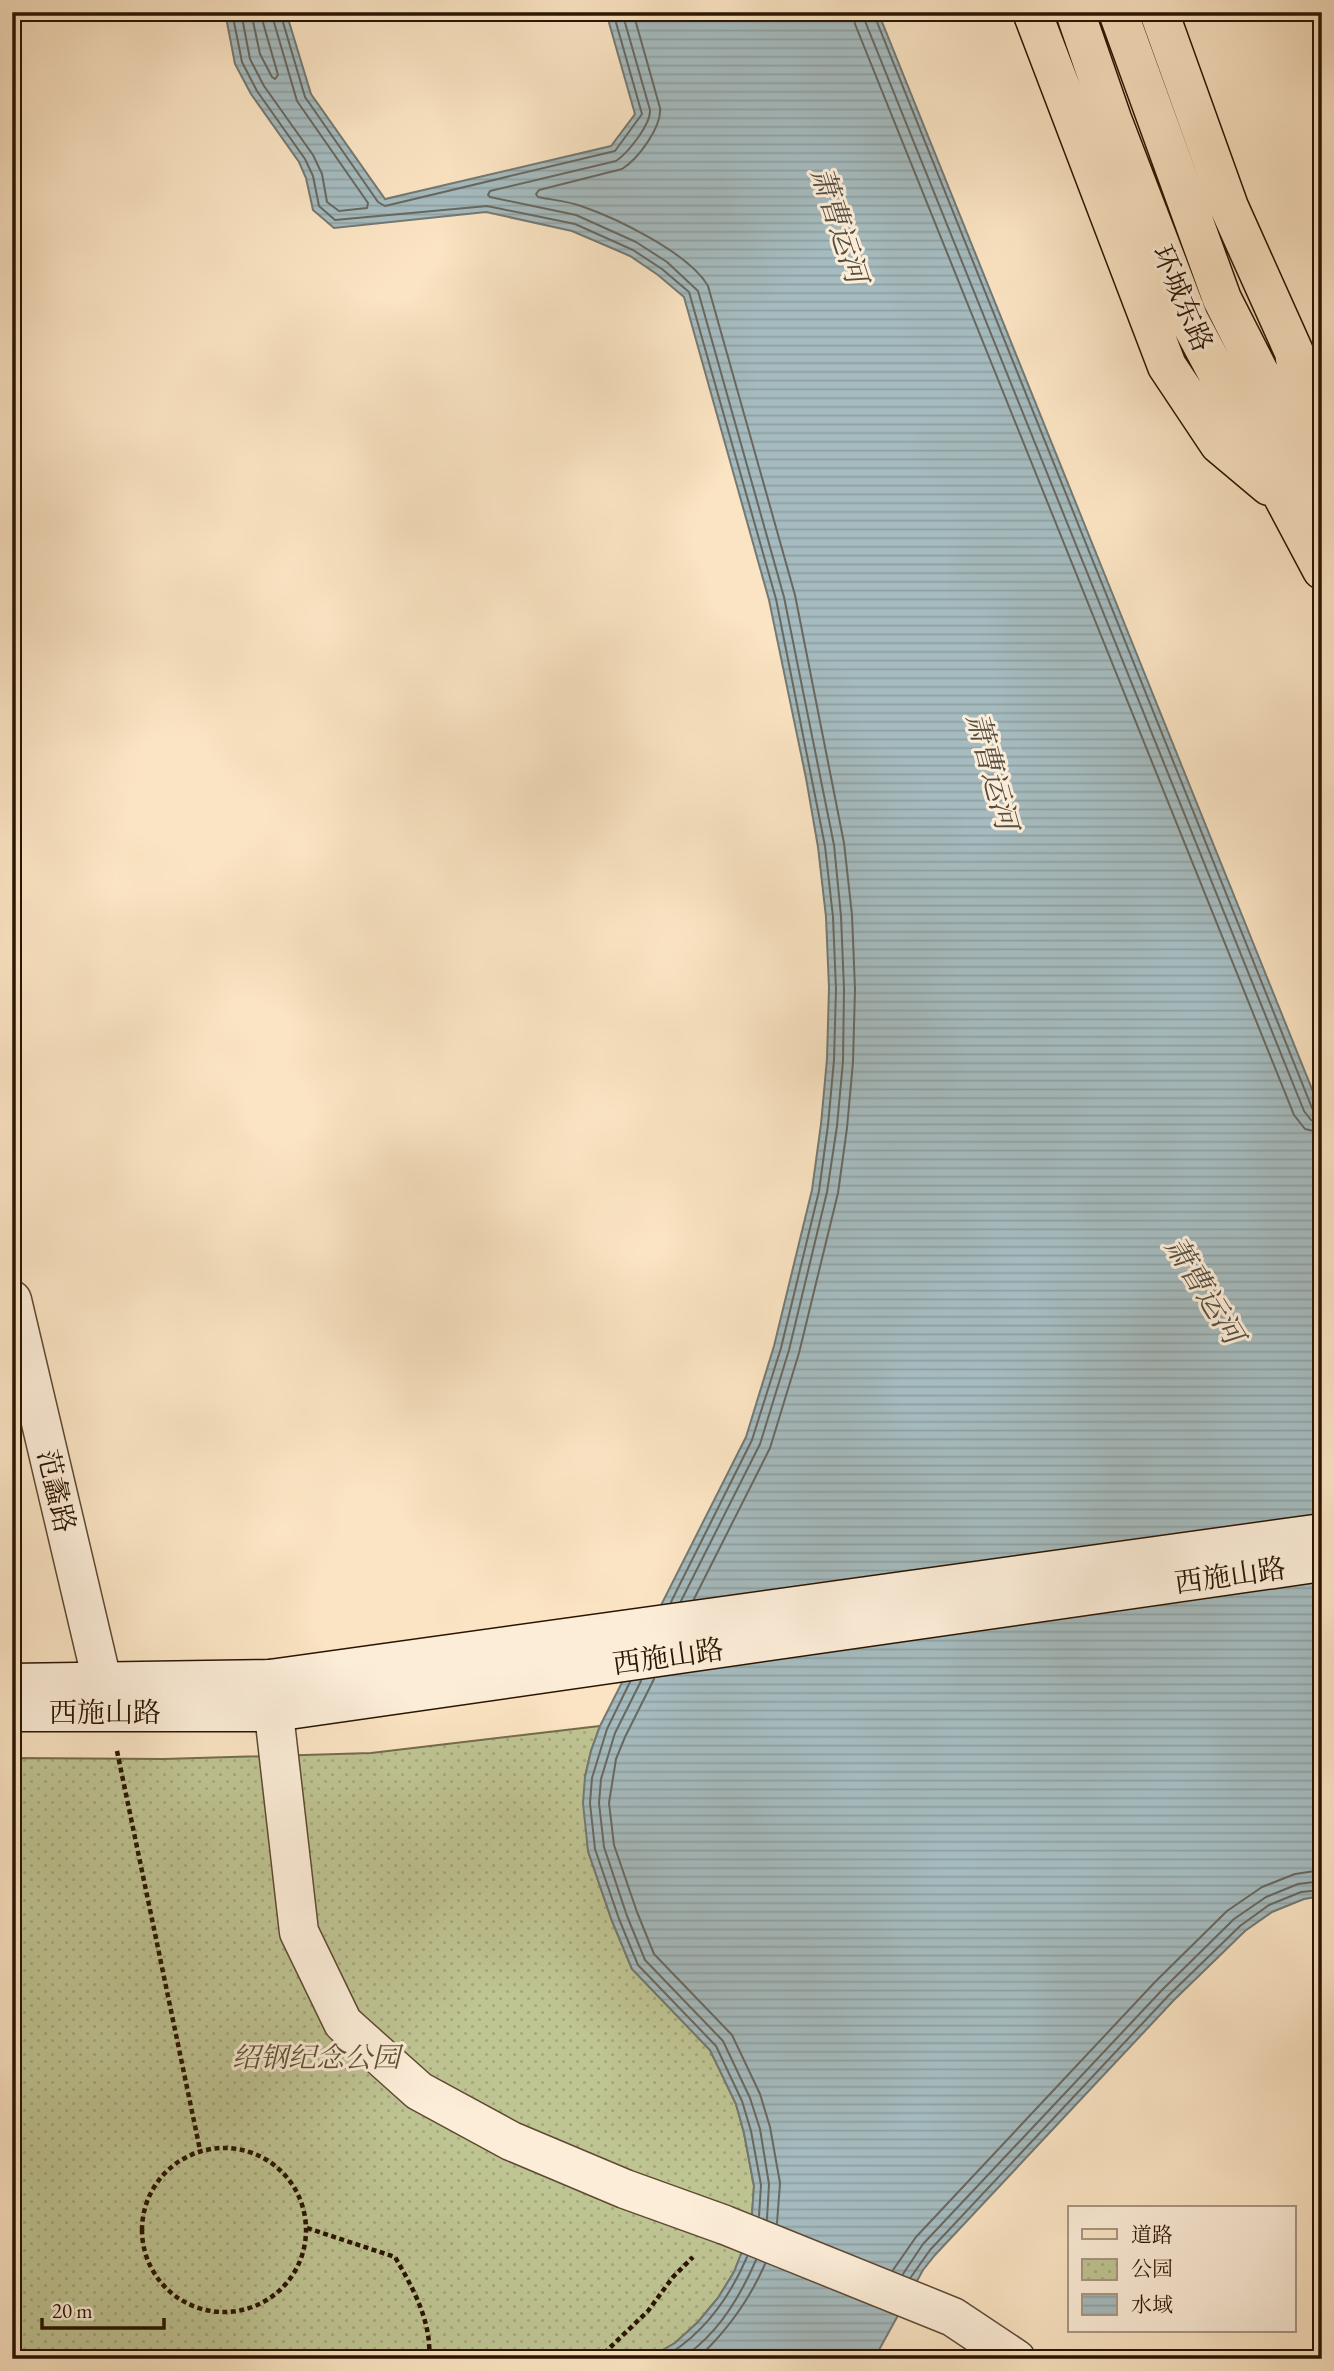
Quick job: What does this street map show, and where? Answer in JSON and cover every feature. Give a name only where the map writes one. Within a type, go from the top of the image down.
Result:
[{"type":"main road","points":[[1032,12],[1167,366],[1219,444],[1306,492]]},
{"type":"main road","name":"环城东路","points":[[1076,12],[1112,119],[1189,320],[1306,492]]},
{"type":"main road","name":"环城东路","points":[[1118,12],[1222,299],[1306,492],[1322,570]]},
{"type":"main road","points":[[1159,12],[1229,207],[1294,352],[1306,492]]},
{"type":"main road","name":"范蠡路","points":[[12,1300],[105,1697]]},
{"type":"main road","name":"西施山路","points":[[12,1712],[105,1697],[272,1696],[1322,1533]]},
{"type":"main road","name":"西施山路","points":[[312,1690],[1322,1562]]},
{"type":"main road","name":"西施山路","points":[[12,1682],[105,1697]]},
{"type":"main road","points":[[272,1696],[299,1933],[343,2023],[419,2091],[512,2141],[625,2189],[725,2225],[953,2317],[1016,2359]]},
{"type":"path","points":[[105,1697],[200,2150]]},
{"type":"path","points":[[230,2147],[271,2162],[286,2175],[301,2200],[307,2228],[303,2256],[284,2288],[260,2305],[232,2313],[212,2312],[185,2303],[162,2286],[147,2262],[140,2232],[145,2203],[167,2170],[200,2150],[230,2147]]},
{"type":"path","points":[[598,2359],[648,2311],[673,2277],[725,2225]]},
{"type":"path","points":[[307,2228],[395,2258],[416,2295],[430,2342],[429,2359]]},
{"type":"green space","name":"绍钢纪念公园","points":[[600,1726],[585,1777],[588,1851],[632,1969],[710,2050],[736,2104],[754,2186],[752,2215],[734,2272],[718,2298],[698,2322],[675,2343],[647,2359],[12,2359],[12,1758],[164,1759],[371,1753]]},
{"type":"water","name":"萧曹运河","points":[[225,12],[286,12],[311,94],[385,199],[611,146],[635,114],[606,12],[878,12],[1322,1114],[1322,1896],[1304,1899],[1272,1912],[1245,1931],[1174,2000],[935,2255],[923,2270],[874,2359],[647,2359],[675,2343],[698,2322],[718,2298],[734,2272],[745,2244],[752,2215],[754,2186],[736,2104],[710,2050],[632,1969],[588,1851],[583,1803],[585,1777],[600,1726],[746,1437],[774,1346],[812,1190],[827,1059],[829,988],[826,917],[806,778],[769,600],[684,297],[630,256],[572,231],[486,212],[334,228],[313,210],[306,178],[299,162],[251,94],[235,64]]}]
